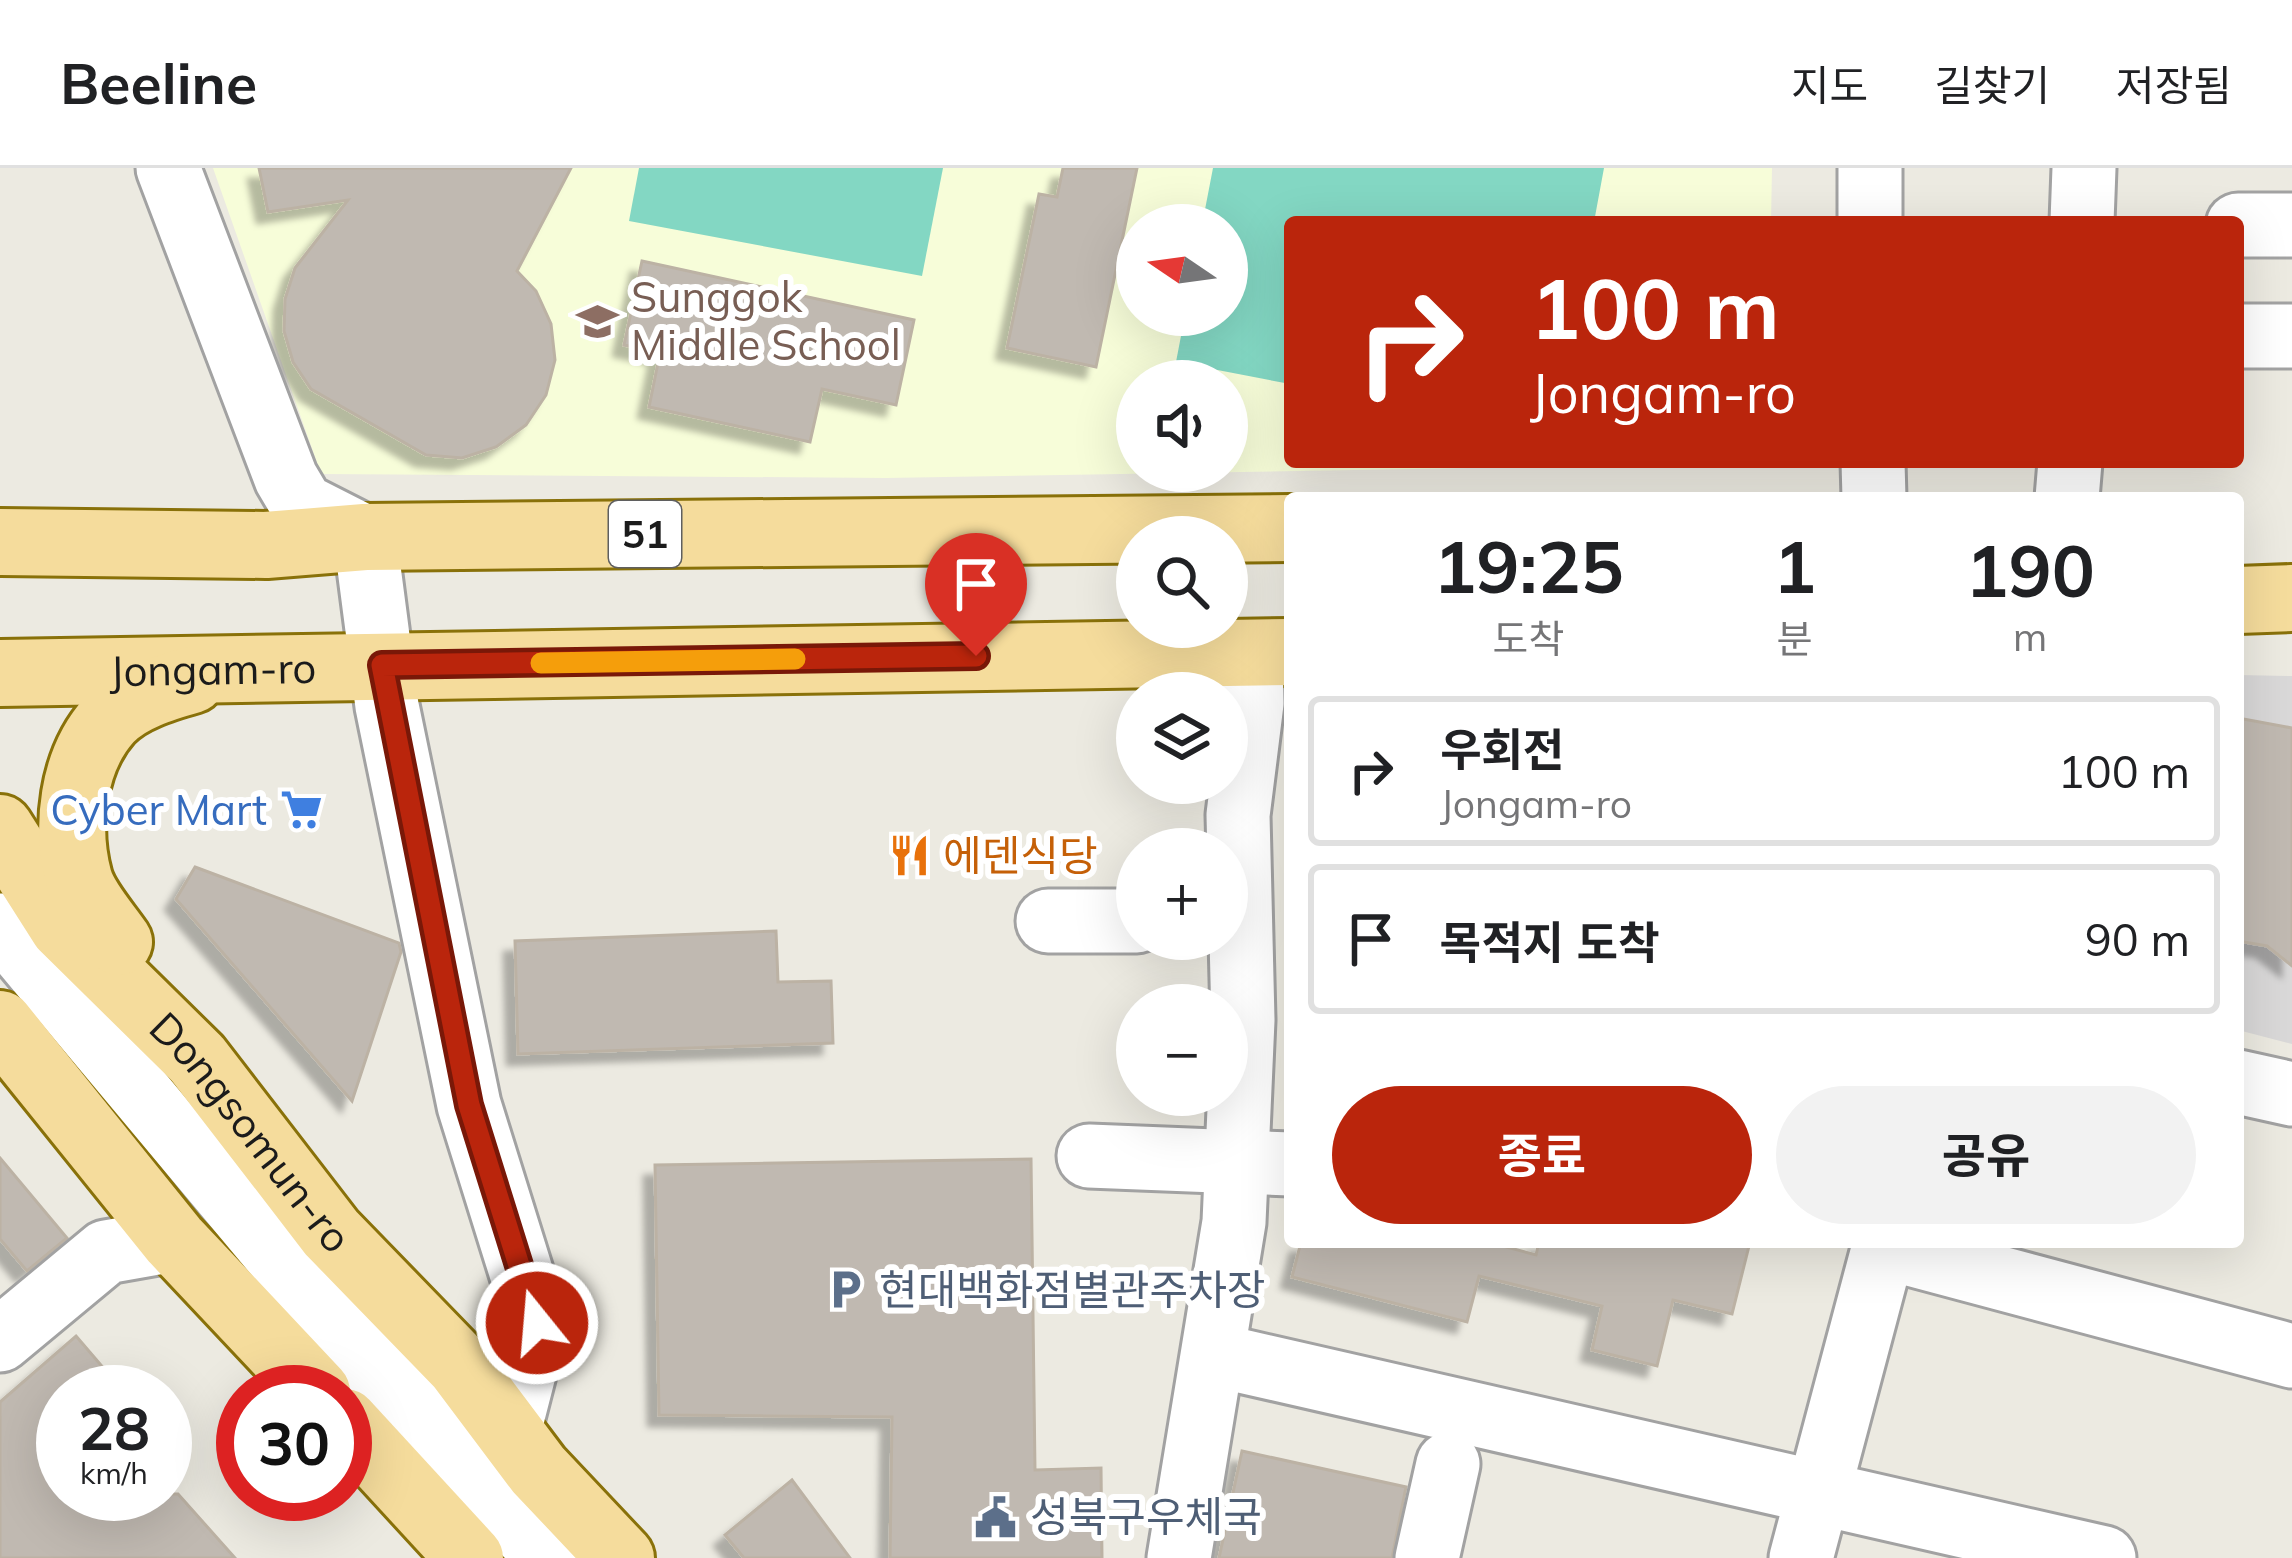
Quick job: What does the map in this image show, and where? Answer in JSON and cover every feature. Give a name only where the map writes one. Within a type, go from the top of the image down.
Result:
[{"type":"main road","name":"51","points":[[3,535],[266,545],[365,537],[1284,528]]},
{"type":"main road","points":[[2244,600],[2292,598]]},
{"type":"main road","name":"Jongam-ro","points":[[0,673],[1271,652]]},
{"type":"main road","points":[[197,1059],[80,883],[70,823],[76,785],[109,721],[154,691],[217,673]]},
{"type":"main road","name":"Dongsomun-ro","points":[[0,828],[63,927],[197,1059],[331,1233],[459,1365],[523,1451],[621,1558]]},
{"type":"main road","points":[[0,1024],[174,1240],[292,1365]]},
{"type":"main road","points":[[0,1060],[65,1105]]},
{"type":"main road","points":[[372,1451],[470,1558]]},
{"type":"street","points":[[168,168],[286,478],[302,505],[365,537],[382,665],[469,1105],[537,1323],[523,1451]]},
{"type":"street","points":[[1870,168],[1870,216]]},
{"type":"street","points":[[2082,216],[2084,168]]},
{"type":"street","points":[[2244,225],[2292,225]]},
{"type":"street","points":[[2244,336],[2292,336]]},
{"type":"street","points":[[1179,1558],[1215,1355],[1263,1163],[1252,922],[1238,815],[1252,703],[1271,652]]},
{"type":"street","points":[[1048,921],[1116,921]]},
{"type":"street","points":[[0,925],[413,1419],[549,1558]]},
{"type":"street","points":[[0,960],[386,1424],[510,1558]]},
{"type":"street","points":[[2244,1083],[2292,1094]]},
{"type":"street","points":[[1089,1156],[1263,1163]]},
{"type":"street","points":[[0,1340],[106,1252],[174,1240]]},
{"type":"street","points":[[1801,1558],[1884,1248]]},
{"type":"street","points":[[1900,1248],[2292,1356]]},
{"type":"street","points":[[319,1302],[523,1451],[585,1558]]},
{"type":"street","points":[[1215,1355],[2104,1558]]},
{"type":"street","points":[[1426,1558],[1448,1464]]},
{"type":"shaded area","name":"Sunggok Middle School","points":[[213,168],[1772,168],[1771,216],[1284,216],[1284,468],[1474,468],[1248,472],[1248,360],[1116,360],[1116,474],[886,478],[321,474]]},
{"type":"shaded area","points":[[639,168],[943,168],[922,276],[629,221]]},
{"type":"shaded area","points":[[1213,168],[1604,168],[1595,216],[1284,216],[1284,383],[1248,376],[1248,360],[1176,360],[1181,336],[1248,336],[1248,204],[1206,204]]},
{"type":"shaded area","points":[[2244,675],[2292,676],[2292,1044],[2244,1032]]},
{"type":"building","points":[[259,168],[571,168],[517,271],[536,291],[551,324],[555,360],[546,395],[526,425],[496,447],[462,458],[426,455],[311,389],[293,362],[284,331],[285,299],[295,268],[348,200],[268,212]]},
{"type":"building","points":[[1063,168],[1137,168],[1130,204],[1116,204],[1116,270],[1096,367],[1007,348],[1039,194],[1057,197]]},
{"type":"building","points":[[642,261],[914,320],[896,405],[822,389],[810,442],[649,407],[660,353],[624,345]]},
{"type":"building","points":[[2244,719],[2292,728],[2292,966],[2267,946],[2244,942]]},
{"type":"building","points":[[195,867],[399,943],[401,952],[352,1101],[176,899]]},
{"type":"building","points":[[776,931],[778,982],[831,981],[833,1043],[518,1054],[515,941]]},
{"type":"building","points":[[0,1158],[67,1238],[27,1271],[0,1239]]},
{"type":"building","name":"현대백화점별관주차장","points":[[1031,1159],[1035,1470],[1101,1468],[1102,1558],[890,1558],[892,1417],[659,1415],[655,1165]]},
{"type":"building","points":[[1299,1248],[1510,1248],[1536,1255],[1538,1248],[1748,1248],[1732,1314],[1673,1300],[1657,1366],[1592,1350],[1602,1306],[1479,1276],[1467,1322],[1292,1277]]},
{"type":"building","points":[[76,1336],[101,1365],[43,1365]]},
{"type":"building","points":[[36,1371],[36,1521],[192,1521],[192,1510],[235,1558],[0,1558],[0,1402]]},
{"type":"building","points":[[1242,1451],[1406,1487],[1392,1558],[1219,1558]]},
{"type":"building","points":[[792,1480],[850,1558],[744,1558],[725,1535]]},
{"type":"slow traffic","points":[[541,663],[795,659]]},
{"type":"place","name":"Sunggok Middle School","points":[[597,321]]},
{"type":"place","name":"Cyber Mart","points":[[301,810]]},
{"type":"place","name":"에덴식당","points":[[909,856]]},
{"type":"place","name":"현대백화점별관주차장","points":[[845,1290]]},
{"type":"place","name":"성북구우체국","points":[[996,1517]]},
{"type":"route","points":[[537,1323],[469,1105],[382,665],[976,656]]}]
